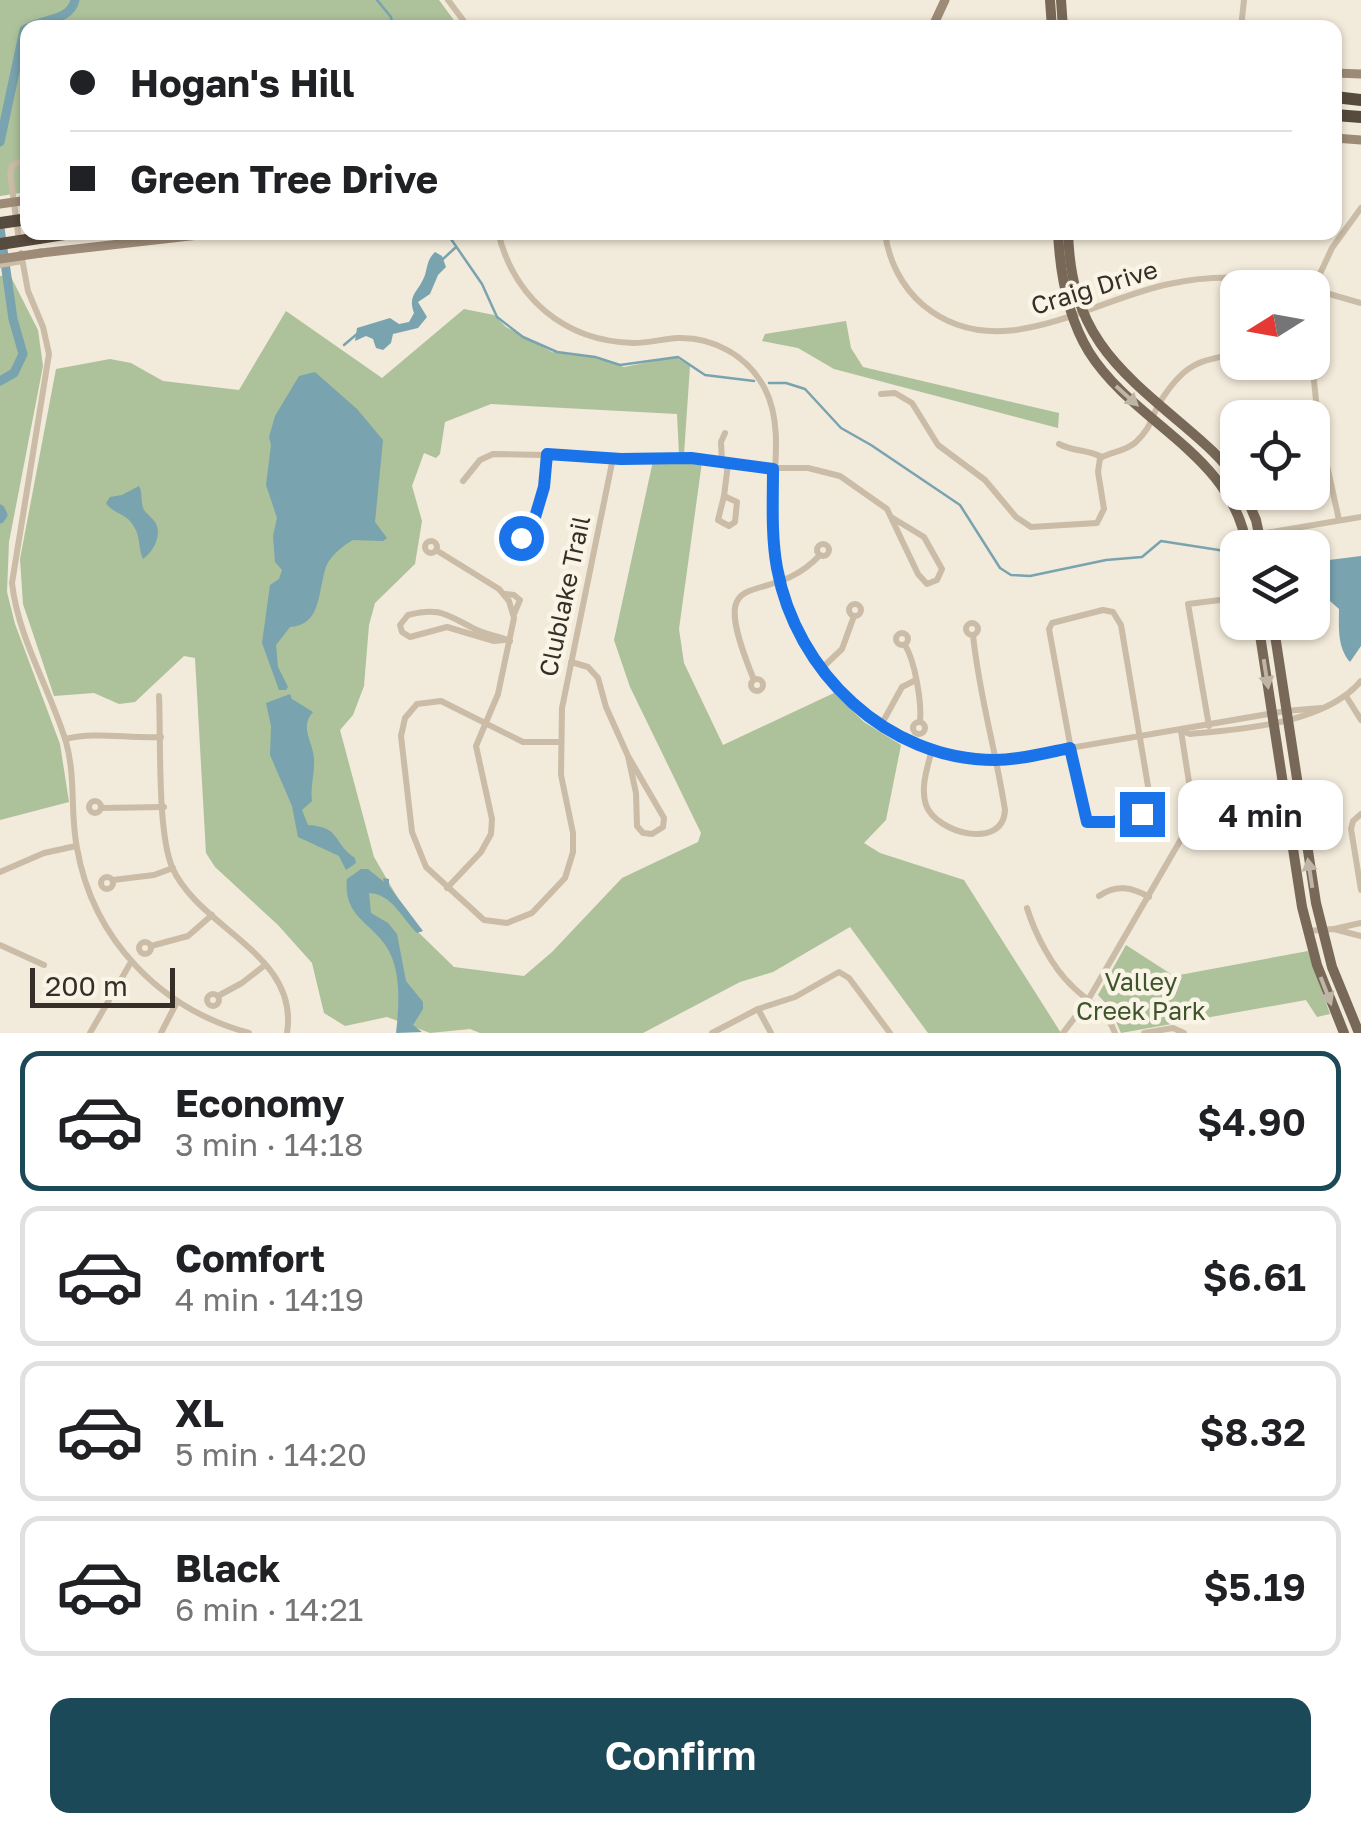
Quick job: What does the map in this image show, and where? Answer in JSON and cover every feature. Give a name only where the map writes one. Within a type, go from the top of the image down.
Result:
[{"type":"highway","points":[[0,244],[40,245],[54,240]]},
{"type":"main road","points":[[0,262],[40,245],[111,240]]},
{"type":"main road","points":[[1059,240],[1061,272],[1078,314],[1109,358],[1220,458],[1210,468]]},
{"type":"main road","points":[[1069,240],[1085,345],[1104,372],[1210,468],[1236,507],[1242,530]]},
{"type":"main road","points":[[1261,640],[1307,931],[1344,1033]]},
{"type":"main road","points":[[1276,640],[1286,715],[1338,986],[1359,1033]]},
{"type":"street","points":[[20,162],[10,169],[18,262],[43,326],[49,354],[12,583],[20,617],[65,739],[72,775],[76,846],[97,909],[131,962],[177,1002],[227,1030],[249,1033]]},
{"type":"street","points":[[1342,234],[1361,208]]},
{"type":"street","points":[[501,240],[509,267],[522,289],[555,321],[571,330],[628,342],[702,340],[741,359],[760,380],[771,404],[772,530],[780,581],[794,620],[822,668],[852,703],[880,727],[901,738],[996,760],[1181,730],[1190,734],[1273,720],[1321,708],[1346,696],[1361,681]]},
{"type":"street","name":"Craig Drive","points":[[886,240],[888,252],[906,286],[926,306],[954,323],[981,330],[1010,331],[1045,325],[1140,291],[1220,279]]},
{"type":"street","points":[[1322,270],[1338,240]]},
{"type":"street","points":[[0,262],[18,262]]},
{"type":"street","points":[[1330,295],[1361,304]]},
{"type":"street","points":[[1059,444],[1075,452],[1090,450],[1102,456],[1130,446],[1155,420],[1158,404],[1187,369],[1199,360],[1220,357]]},
{"type":"street","points":[[1314,380],[1340,520]]},
{"type":"street","points":[[882,394],[895,393],[912,404],[935,442],[986,480],[1016,517],[1032,527],[1088,526],[1099,521],[1104,510],[1098,468],[1102,456]]},
{"type":"street","points":[[724,496],[737,502],[735,520],[729,526],[719,522],[725,463],[721,442],[726,433]]},
{"type":"street","points":[[530,534],[544,487],[547,454]]},
{"type":"street","points":[[462,481],[488,455],[679,457],[773,469],[804,468],[840,476],[916,531],[928,542],[941,566],[937,580],[924,582],[892,517]]},
{"type":"street","name":"Clublake Trail","points":[[560,742],[526,742],[444,702],[431,700],[413,707],[401,728],[413,838],[426,867],[479,918],[508,924],[529,916],[559,886],[569,868],[574,842],[562,781],[562,708],[613,458]]},
{"type":"street","points":[[1283,530],[1361,517]]},
{"type":"street","points":[[902,544],[907,534],[916,531]]},
{"type":"street","points":[[436,550],[505,594],[513,614],[497,699],[476,750],[491,834],[484,849],[446,888]]},
{"type":"street","points":[[754,680],[738,636],[735,604],[740,594],[802,573],[820,555]]},
{"type":"street","points":[[1209,729],[1188,602],[1220,599]]},
{"type":"street","points":[[1102,610],[1112,612],[1121,624],[1141,736],[1148,804],[1138,817],[1090,824],[1083,816],[1050,626],[1060,618],[1102,610]]},
{"type":"street","points":[[443,612],[507,640],[497,642],[442,628],[410,637],[402,632],[400,624],[408,615],[443,612]]},
{"type":"street","points":[[442,628],[443,612]]},
{"type":"street","points":[[822,668],[842,649],[854,616]]},
{"type":"street","points":[[932,748],[924,790],[928,810],[945,826],[978,834],[995,832],[1004,818],[996,760],[978,687],[973,635]]},
{"type":"street","points":[[905,644],[920,699],[920,722]]},
{"type":"street","points":[[570,662],[588,667],[597,675],[606,708],[628,756],[664,821],[663,827],[654,833],[645,834],[638,828],[628,756]]},
{"type":"street","points":[[880,727],[900,689],[914,681]]},
{"type":"street","points":[[159,696],[166,845],[173,868],[186,890],[279,982],[285,998],[287,1033]]},
{"type":"street","points":[[1346,696],[1361,720]]},
{"type":"street","points":[[1064,1033],[1088,1000],[1182,839],[1190,813],[1190,783],[1181,730]]},
{"type":"street","points":[[65,739],[91,734],[125,739],[161,738]]},
{"type":"street","points":[[636,800],[652,795]]},
{"type":"street","points":[[100,808],[164,807]]},
{"type":"street","points":[[1361,814],[1351,825],[1361,890]]},
{"type":"street","points":[[0,872],[76,846]]},
{"type":"street","points":[[112,880],[173,868]]},
{"type":"street","points":[[1099,896],[1119,888],[1149,897]]},
{"type":"street","points":[[1027,908],[1034,928],[1062,974],[1106,1014],[1115,1033]]},
{"type":"street","points":[[151,946],[188,936],[212,915]]},
{"type":"street","points":[[1307,931],[1361,923]]},
{"type":"street","points":[[1328,929],[1361,936]]},
{"type":"street","points":[[0,945],[44,965]]},
{"type":"street","points":[[90,1033],[131,962]]},
{"type":"street","points":[[218,996],[265,964]]},
{"type":"street","points":[[712,1033],[758,1008],[791,999],[840,972],[890,1033]]},
{"type":"street","points":[[161,1033],[177,1002]]},
{"type":"street","points":[[758,1008],[772,1033]]},
{"type":"street","points":[[1144,1033],[1172,1028],[1184,1033]]},
{"type":"green space","points":[[0,0],[439,0],[454,20],[20,20],[20,193],[0,196]]},
{"type":"green space","points":[[10,275],[38,330],[43,366],[9,542],[7,592],[60,744],[69,802],[0,820],[0,276]]},
{"type":"green space","points":[[464,309],[494,315],[506,327],[552,352],[591,357],[624,367],[675,357],[690,366],[684,454],[679,454],[677,414],[491,404],[445,422],[440,454],[436,458],[424,453],[412,486],[422,521],[415,564],[375,603],[369,625],[364,686],[353,715],[340,730],[374,857],[417,931],[454,967],[524,976],[622,878],[698,842],[701,833],[630,687],[614,640],[653,461],[702,462],[679,629],[684,663],[723,745],[834,693],[864,722],[901,745],[886,820],[864,843],[880,853],[964,880],[1061,1033],[928,1033],[850,927],[773,972],[740,982],[643,1033],[480,1033],[470,1029],[430,1033],[387,1017],[345,1026],[324,1013],[312,963],[278,925],[215,867],[206,853],[195,658],[184,656],[135,702],[119,704],[94,693],[54,696],[23,604],[20,559],[56,369],[110,359],[131,363],[163,381],[239,390],[286,311],[382,378]]},
{"type":"green space","points":[[846,321],[851,348],[863,367],[1059,413],[1058,428],[834,369],[798,348],[762,341],[765,334]]},
{"type":"green space","name":"Valley Creek Park","points":[[1126,945],[1174,976],[1308,951],[1330,1014],[1317,1017],[1306,1000],[1121,1033],[1110,1008],[1098,995]]},
{"type":"water","points":[[435,252],[442,256],[446,267],[430,294],[418,302],[427,317],[418,328],[393,334],[391,343],[383,350],[366,336],[355,341],[357,328],[390,318],[399,324],[409,322],[414,313],[413,297]]},
{"type":"water","points":[[315,372],[357,409],[383,440],[375,522],[387,538],[353,540],[329,561],[313,614],[300,625],[290,627],[276,645],[278,667],[288,687],[279,690],[262,643],[270,585],[279,579],[282,570],[275,562],[273,536],[277,518],[266,485],[269,437],[275,416],[299,376]]},
{"type":"water","points":[[139,486],[144,510],[158,532],[153,548],[143,559],[133,525],[106,503],[110,497]]},
{"type":"water","points":[[1361,556],[1361,646],[1350,662],[1341,643],[1339,609],[1330,601],[1330,560]]},
{"type":"water","points":[[290,694],[313,712],[307,724],[314,759],[312,801],[302,810],[308,825],[332,832],[355,858],[356,863],[346,870],[339,856],[298,837],[292,806],[270,755],[271,726],[266,703]]},
{"type":"water","points":[[361,869],[368,869],[384,882],[383,878],[389,879],[389,886],[423,931],[417,933],[384,897],[369,893],[371,913],[397,934],[406,981],[423,1002],[413,1025],[422,1032],[396,1033],[395,966],[386,946],[349,902],[347,879]]},
{"type":"waterway","points":[[49,20],[67,12],[75,0]]},
{"type":"waterway","points":[[377,0],[392,20]]},
{"type":"waterway","points":[[0,142],[20,49]]},
{"type":"waterway","points":[[0,228],[13,319],[23,354],[14,373],[0,381]]},
{"type":"waterway","points":[[452,240],[482,284],[497,317],[523,337],[557,352],[620,365],[678,357],[705,375],[754,381]]},
{"type":"waterway","points":[[443,259],[455,248]]},
{"type":"waterway","points":[[344,345],[357,334]]},
{"type":"waterway","points":[[769,383],[805,389],[841,428],[960,505],[1000,568],[1011,575],[1030,576],[1106,560],[1142,557],[1161,541],[1220,550]]},
{"type":"waterway","points":[[0,509],[0,519]]},
{"type":"route","points":[[521,538],[530,534],[544,487],[547,454],[691,458],[773,469],[774,546],[786,601],[830,680],[858,710],[880,727],[921,746],[985,760],[1070,748],[1087,822],[1101,824],[1142,814]]}]
